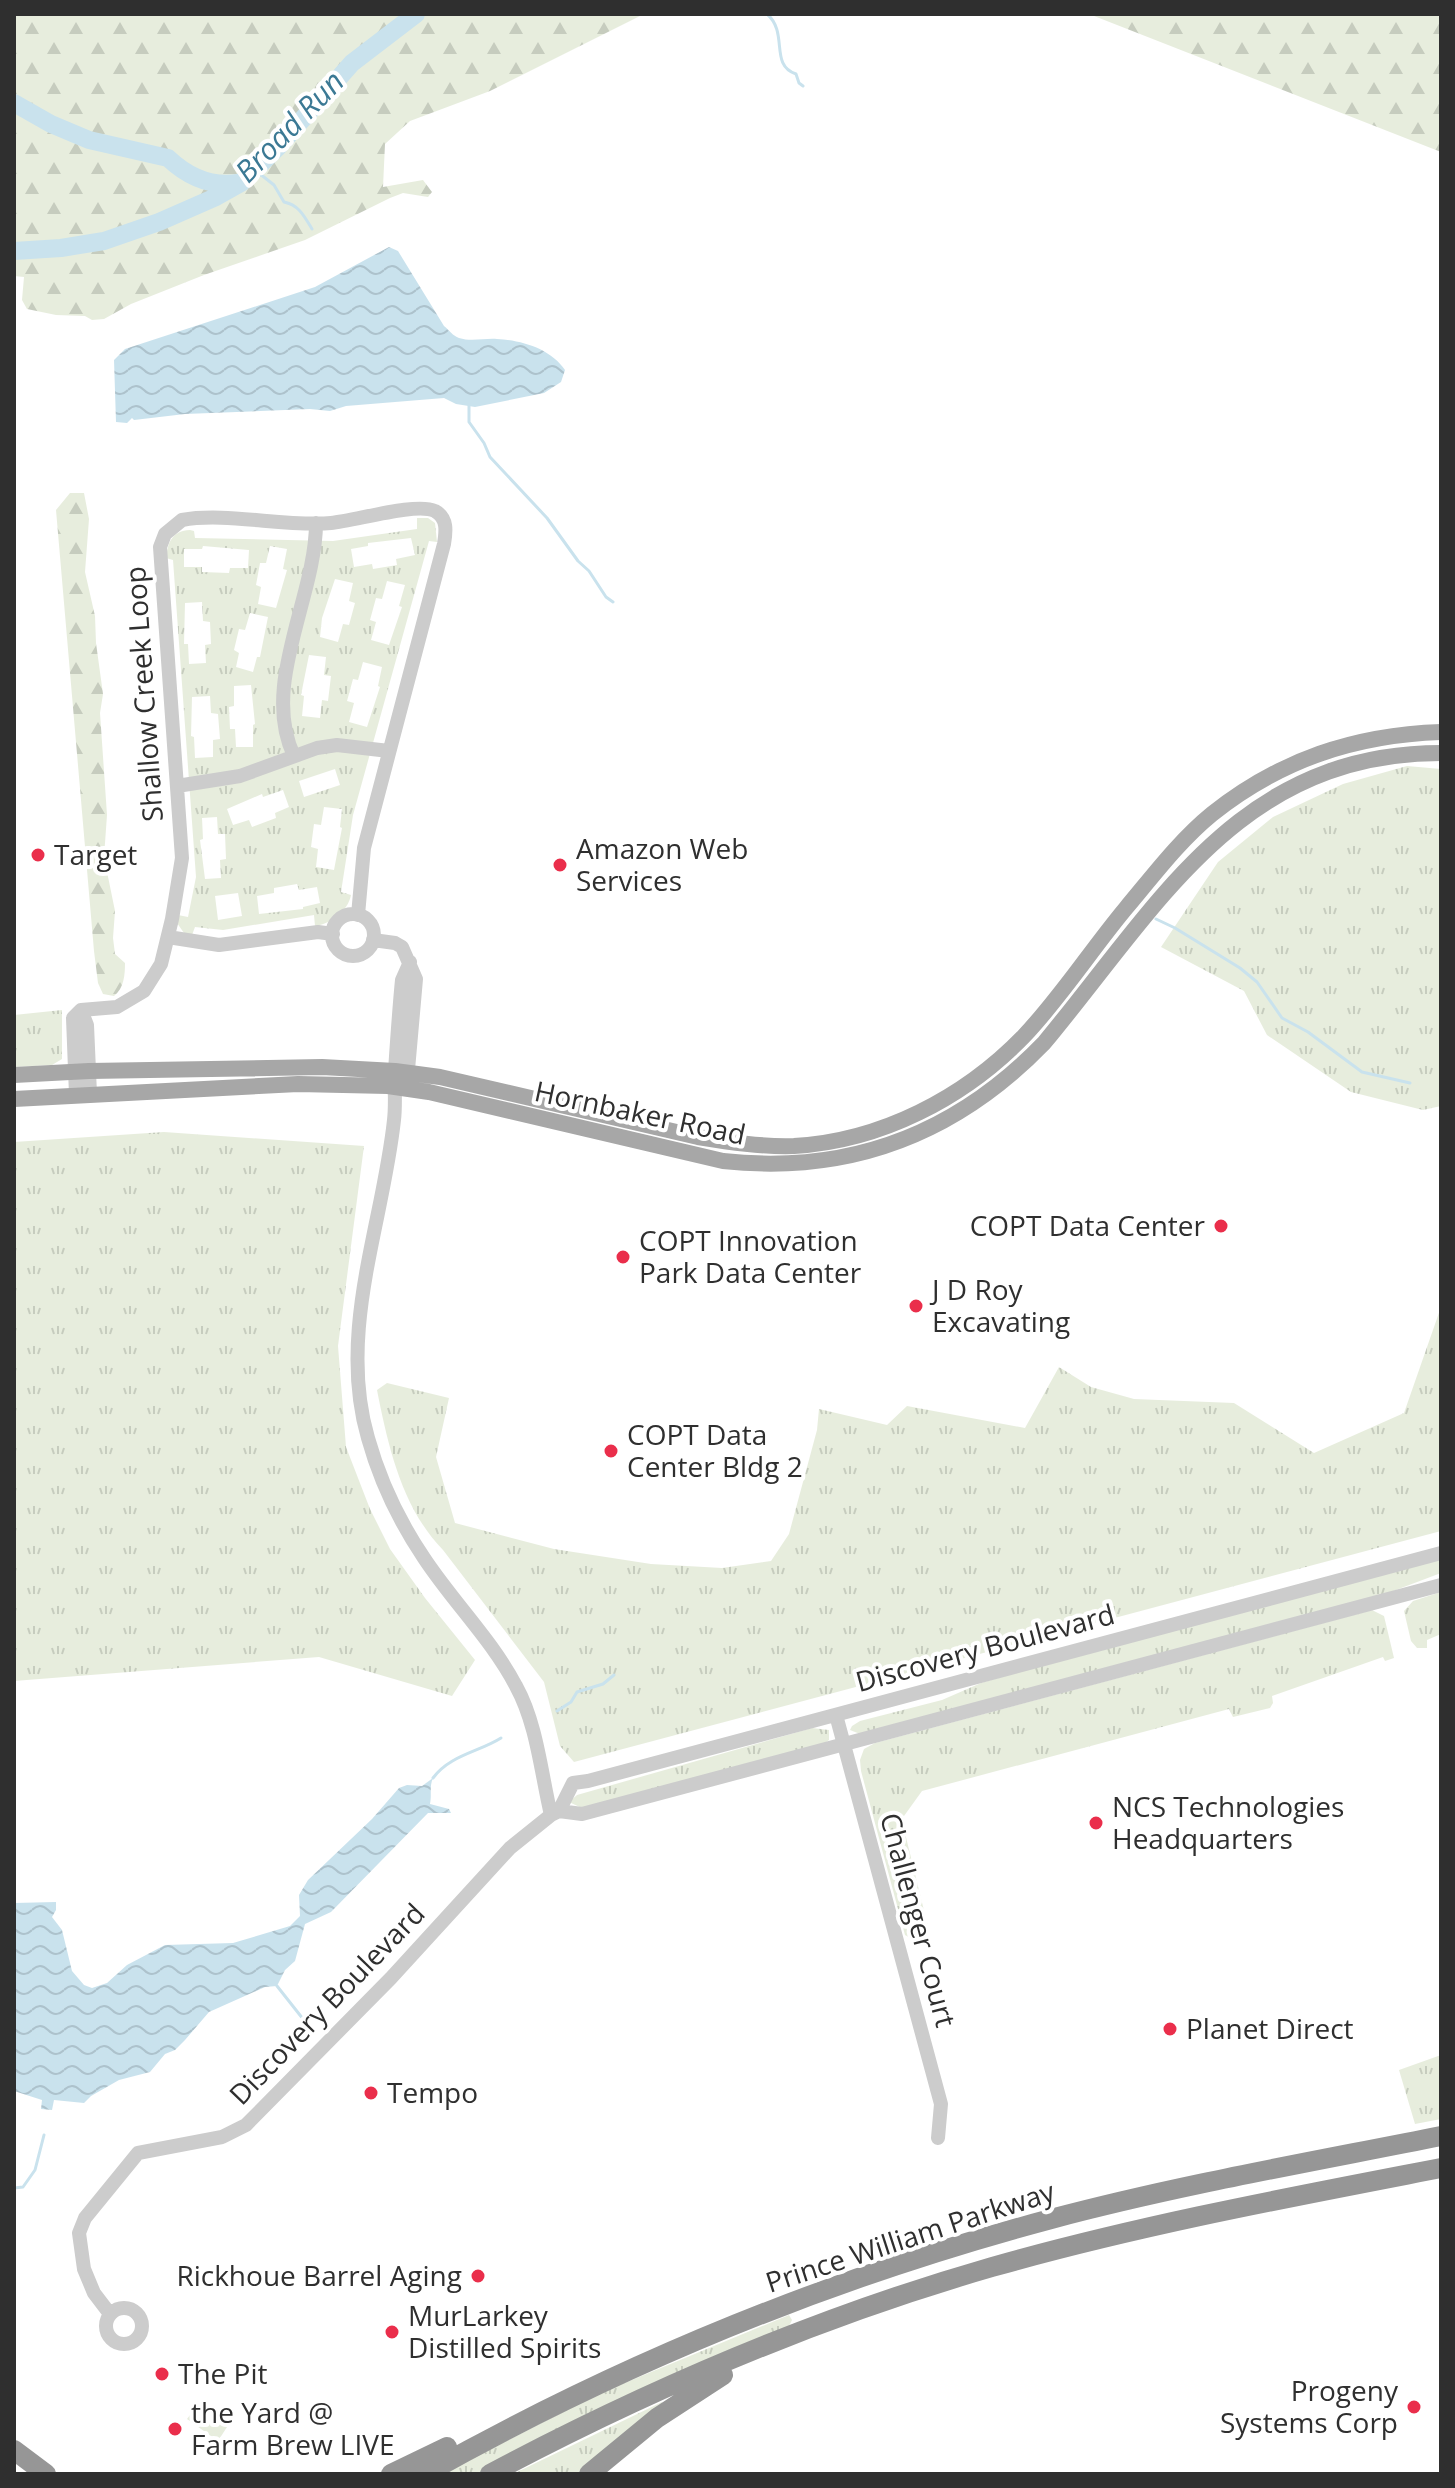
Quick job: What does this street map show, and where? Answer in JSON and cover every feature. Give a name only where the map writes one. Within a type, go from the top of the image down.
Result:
[{"type":"highway","name":"Prince William Parkway","points":[[425,2474],[606,2381],[683,2346],[816,2294],[929,2255],[1047,2220],[1217,2180],[1441,2136]]},
{"type":"highway","name":"Prince William Parkway","points":[[490,2474],[678,2382],[830,2321],[989,2268],[1158,2224],[1441,2168]]},
{"type":"highway","points":[[589,2474],[689,2395],[830,2321]]},
{"type":"highway","points":[[391,2474],[491,2426],[606,2381]]},
{"type":"highway","points":[[14,2450],[46,2474]]},
{"type":"main road","name":"Hornbaker Road","points":[[14,1075],[322,1067],[401,1079],[740,1144],[794,1146],[847,1138],[883,1128],[948,1098],[1023,1036],[1189,835],[1212,814],[1259,782],[1297,762],[1340,746],[1375,737],[1441,732]]},
{"type":"main road","name":"Hornbaker Road","points":[[14,1099],[401,1079],[723,1161],[757,1165],[818,1162],[870,1152],[897,1143],[960,1113],[1020,1068],[1190,863],[1220,834],[1300,783],[1355,763],[1441,753]]},
{"type":"main road","points":[[1068,980],[1084,994]]},
{"type":"street","name":"Shallow Creek Loop","points":[[83,1095],[87,1025],[81,1010],[117,1007],[144,991],[161,964],[182,858],[160,547],[165,534],[173,526],[191,518],[330,523],[417,508],[436,512],[443,517],[447,529],[364,848],[358,915]]},
{"type":"street","points":[[294,756],[285,731],[284,689],[293,635],[307,590],[316,523]]},
{"type":"street","points":[[177,786],[240,776],[294,756],[337,745],[389,751]]},
{"type":"street","points":[[358,915],[369,921],[373,940],[367,951],[350,956],[338,949],[333,934],[339,920],[358,915]]},
{"type":"street","points":[[168,937],[219,945],[318,932],[333,934]]},
{"type":"street","points":[[373,940],[402,947],[416,979],[371,1244],[358,1342],[361,1404],[367,1436],[387,1492],[410,1536],[507,1669],[521,1695],[555,1813]]},
{"type":"street","name":"Discovery Boulevard","points":[[110,2314],[87,2277],[79,2233],[85,2218],[131,2159],[145,2150],[222,2137],[246,2125],[391,1978],[510,1848],[555,1813],[573,1783],[1441,1553]]},
{"type":"street","name":"Discovery Boulevard","points":[[555,1813],[582,1814],[1441,1585]]},
{"type":"street","name":"Challenger Court","points":[[836,1715],[941,2104],[938,2138]]},
{"type":"green space","points":[[14,14],[644,14],[490,91],[410,121],[385,144],[383,187],[423,180],[432,192],[428,197],[403,193],[305,240],[204,275],[131,304],[104,319],[92,320],[85,316],[56,315],[27,309],[22,300],[24,277],[14,276]]},
{"type":"green space","points":[[1089,14],[1441,14],[1441,152]]},
{"type":"green space","points":[[70,493],[84,493],[89,519],[85,572],[95,616],[103,694],[100,713],[107,815],[104,857],[115,911],[115,954],[125,963],[122,985],[114,996],[103,994],[98,983],[94,951],[56,510]]},
{"type":"green space","points":[[417,518],[428,518],[435,523],[437,542],[429,541],[353,815],[341,892],[351,895],[346,906],[333,920],[315,926],[314,915],[223,930],[195,927],[192,935],[184,933],[177,923],[178,915],[188,917],[196,877],[173,560],[166,558],[172,538],[190,530],[194,531],[195,538],[333,541],[417,529]],"holes":[[[411,538],[415,555],[396,559],[397,565],[373,569],[372,564],[354,567],[351,549],[368,546],[368,543]],[[203,546],[249,550],[248,568],[230,568],[229,573],[202,572],[202,567],[184,567],[184,549],[202,549]],[[270,546],[287,549],[283,569],[287,570],[276,608],[258,604],[261,587],[256,585],[260,563],[266,563]],[[335,579],[353,583],[349,601],[355,603],[349,625],[343,624],[338,642],[320,637],[322,618]],[[387,581],[405,585],[399,606],[402,607],[389,645],[371,640],[376,622],[370,620],[376,598],[382,599]],[[202,602],[203,621],[210,622],[211,644],[205,645],[206,663],[189,664],[188,644],[184,644],[185,603]],[[250,613],[268,617],[260,657],[257,657],[253,672],[236,667],[239,653],[234,650],[239,629],[245,630]],[[309,655],[326,657],[324,675],[331,676],[328,701],[322,700],[320,718],[302,716],[304,696],[301,695]],[[363,662],[382,667],[380,687],[367,727],[349,722],[354,703],[347,701],[353,679],[358,680]],[[251,685],[255,724],[253,747],[236,747],[235,729],[230,729],[229,707],[234,706],[234,686]],[[210,696],[211,713],[218,714],[220,739],[213,740],[213,757],[195,758],[194,737],[191,736],[192,697]],[[335,769],[340,785],[304,797],[299,781]],[[283,790],[289,807],[275,813],[276,818],[252,827],[249,820],[233,825],[227,809],[262,794],[263,797]],[[324,807],[342,809],[342,828],[334,870],[316,867],[318,849],[311,847],[314,824],[321,825]],[[217,817],[218,834],[225,834],[226,859],[220,860],[221,878],[205,879],[200,840],[203,839],[202,818]],[[297,884],[299,890],[317,887],[320,903],[303,909],[259,914],[257,896],[274,893],[274,888]],[[238,893],[242,916],[218,920],[215,896]]]},
{"type":"green space","points":[[1407,766],[1441,769],[1441,1106],[1423,1110],[1351,1092],[1267,1035],[1244,991],[1161,947],[1218,862],[1273,817],[1343,784]]},
{"type":"green space","points":[[62,1010],[62,1059],[52,1065],[14,1067],[14,1015]]},
{"type":"green space","points":[[164,1132],[364,1146],[338,1346],[346,1447],[370,1509],[390,1549],[475,1660],[452,1696],[319,1657],[14,1681],[14,1142]]},
{"type":"green space","points":[[1441,1307],[1441,1531],[574,1762],[560,1746],[544,1682],[417,1515],[392,1454],[377,1390],[387,1383],[449,1398],[436,1457],[455,1523],[554,1549],[651,1564],[722,1568],[771,1561],[789,1534],[817,1430],[819,1409],[887,1425],[907,1406],[1025,1428],[1059,1367],[1091,1387],[1134,1399],[1234,1403],[1314,1453],[1404,1413]]},
{"type":"green space","points":[[1441,1559],[1441,1573],[1380,1596],[860,1734],[850,1730],[860,1721],[942,1700],[1012,1674]]},
{"type":"green space","points":[[1441,1592],[1441,1634],[1427,1640],[1427,1648],[1417,1648],[1411,1641],[1404,1611],[1413,1601]]},
{"type":"green space","points":[[1372,1610],[1384,1616],[1394,1658],[1385,1661],[1383,1657],[1272,1696],[1270,1708],[1233,1717],[1229,1709],[922,1791],[904,1816],[903,1825],[929,1931],[923,1937],[912,1939],[905,1935],[861,1771],[860,1760],[864,1749],[875,1743]]},
{"type":"green space","points":[[812,1728],[829,1730],[829,1740],[584,1809],[569,1802],[577,1795]]},
{"type":"green space","points":[[1441,2055],[1441,2119],[1415,2124],[1399,2070]]},
{"type":"green space","points":[[789,2315],[792,2320],[789,2326],[581,2420],[477,2474],[442,2474],[598,2394]]},
{"type":"green space","points":[[662,2402],[663,2405],[577,2474],[513,2474]]},
{"type":"green space","points":[[197,2406],[227,2427],[218,2441],[187,2419]]},
{"type":"water","points":[[389,247],[398,251],[444,326],[453,334],[473,340],[507,340],[544,351],[565,370],[561,382],[544,393],[475,407],[456,404],[444,398],[346,406],[330,411],[310,409],[185,414],[116,422],[114,360],[125,349],[315,287]]},
{"type":"water","points":[[433,1778],[430,1804],[449,1809],[451,1813],[428,1813],[331,1912],[305,1924],[295,1961],[285,1970],[277,1986],[265,1987],[209,2012],[185,2040],[175,2050],[165,2054],[150,2072],[119,2080],[84,2103],[54,2100],[52,2110],[41,2109],[42,2100],[14,2091],[14,1903],[56,1902],[52,1917],[62,1930],[72,1971],[84,1985],[92,1988],[107,1983],[127,1965],[165,1945],[233,1943],[290,1926],[300,1916],[299,1895],[308,1880],[372,1819],[399,1788],[422,1786]]},
{"type":"waterway","name":"Broad Run","points":[[14,251],[104,241],[159,222],[241,183],[278,147],[352,63],[416,14]]},
{"type":"waterway","points":[[767,14],[777,30],[783,64],[796,74],[803,86]]},
{"type":"waterway","points":[[14,103],[51,124],[89,140],[168,158],[191,175],[209,182],[238,183]]},
{"type":"waterway","points":[[255,170],[274,185],[284,202],[301,212],[312,229]]},
{"type":"waterway","points":[[469,404],[469,422],[490,457],[547,518],[606,597],[613,602]]},
{"type":"waterway","points":[[1156,919],[1240,968],[1257,982],[1282,1018],[1308,1032],[1362,1072],[1410,1083]]},
{"type":"waterway","points":[[557,1711],[571,1702],[577,1692],[603,1684],[614,1675]]},
{"type":"waterway","points":[[433,1778],[456,1759],[501,1738]]},
{"type":"waterway","points":[[277,1986],[307,2024]]},
{"type":"waterway","points":[[14,2188],[23,2187],[35,2170],[44,2135]]},
{"type":"place","name":"Target","points":[[38,855]]},
{"type":"place","name":"Amazon Web Services","points":[[560,865]]},
{"type":"place","name":"COPT Data Center","points":[[1221,1226]]},
{"type":"place","name":"COPT Innovation Park Data Center","points":[[623,1257]]},
{"type":"place","name":"J D Roy Excavating","points":[[916,1306]]},
{"type":"place","name":"COPT Data Center Bldg 2","points":[[611,1451]]},
{"type":"place","name":"NCS Technologies Headquarters","points":[[1096,1823]]},
{"type":"place","name":"Planet Direct","points":[[1170,2029]]},
{"type":"place","name":"Tempo","points":[[371,2093]]},
{"type":"place","name":"Rickhoue Barrel Aging","points":[[478,2276]]},
{"type":"place","name":"MurLarkey Distilled Spirits","points":[[392,2332]]},
{"type":"place","name":"The Pit","points":[[162,2374]]},
{"type":"place","name":"Progeny Systems Corp","points":[[1414,2407]]},
{"type":"place","name":"the Yard @ Farm Brew LIVE","points":[[175,2429]]}]
